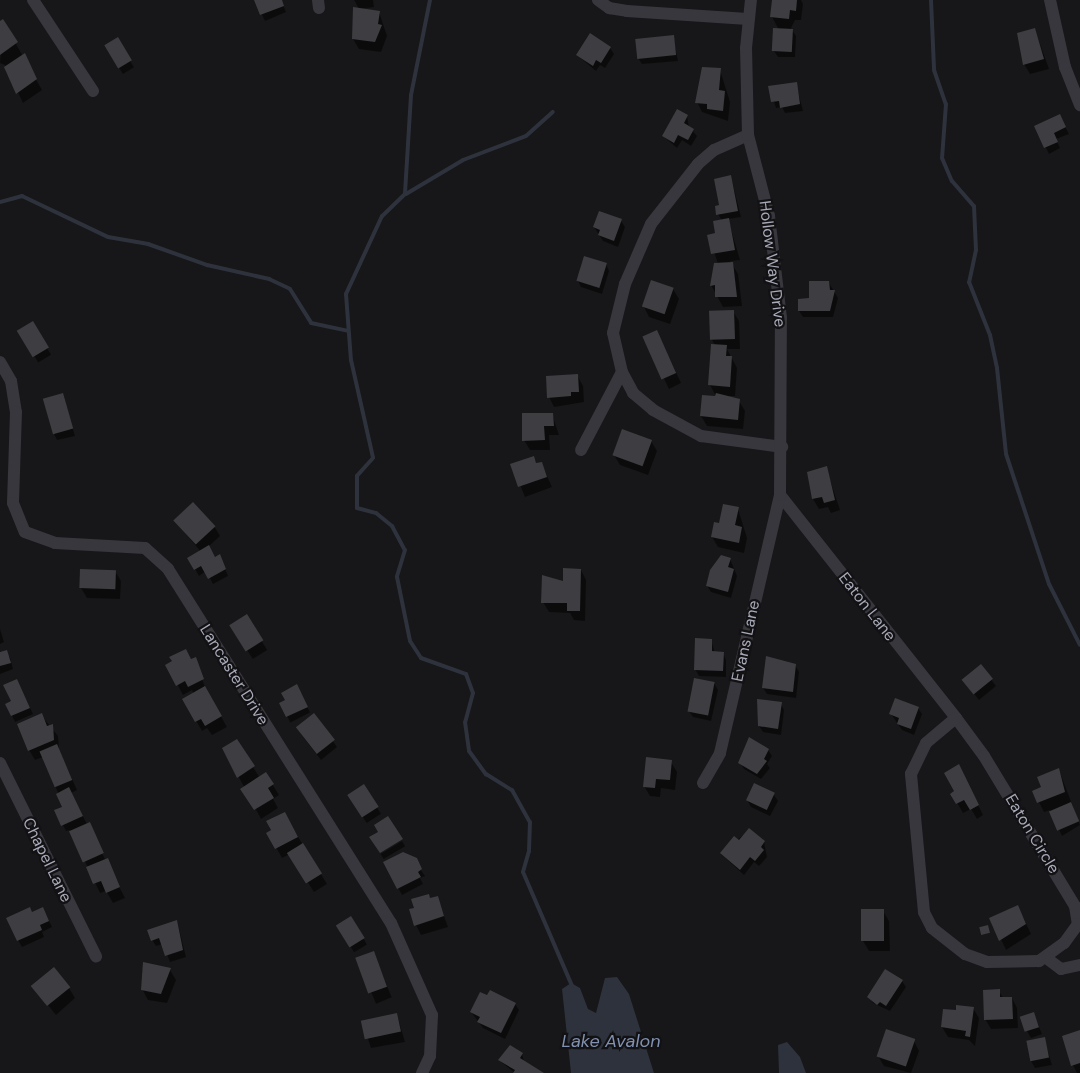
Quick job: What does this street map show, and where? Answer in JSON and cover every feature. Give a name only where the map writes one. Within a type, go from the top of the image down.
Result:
[{"type":"street","points":[[33,0],[93,91]]},
{"type":"street","points":[[598,0],[609,8],[646,14],[748,19]]},
{"type":"street","name":"Hollow Way Drive","points":[[751,0],[748,19],[748,135],[769,216],[780,307],[782,447],[780,495]]},
{"type":"street","points":[[1050,0],[1062,56],[1080,105]]},
{"type":"street","points":[[748,135],[714,150],[698,164],[651,224],[618,307],[613,333],[622,372],[633,393],[653,410],[701,436],[782,447]]},
{"type":"street","name":"Lancaster Drive","points":[[0,362],[10,381],[16,412],[13,503],[25,532],[55,543],[114,543],[145,548],[168,569],[391,923],[432,1016],[430,1056],[422,1073]]},
{"type":"street","points":[[581,450],[622,372]]},
{"type":"street","name":"Eaton Lane","points":[[780,495],[956,718]]},
{"type":"street","name":"Evans Lane","points":[[703,783],[720,753],[780,495]]},
{"type":"street","name":"Eaton Circle","points":[[956,718],[1051,865],[1079,920],[1064,943],[1045,957],[1020,964],[987,962],[965,954],[932,928],[924,912],[911,774],[926,743],[956,718]]},
{"type":"street","name":"Chapel Lane","points":[[0,763],[96,956]]},
{"type":"street","points":[[1045,957],[1061,969],[1080,965]]},
{"type":"water","name":"Lake Avalon","points":[[617,977],[629,994],[654,1073],[571,1073],[562,989],[571,983],[580,988],[588,1009],[596,1013],[605,978]]},
{"type":"water","points":[[787,1042],[800,1057],[806,1073],[779,1073],[778,1045]]},
{"type":"building","points":[[254,0],[282,0],[284,6],[260,15]]},
{"type":"building","points":[[772,0],[797,0],[796,11],[790,10],[789,19],[770,17]]},
{"type":"building","points":[[353,7],[380,11],[378,24],[382,25],[375,42],[352,39]]},
{"type":"building","points":[[3,19],[18,42],[0,55],[0,21]]},
{"type":"building","points":[[773,28],[793,29],[792,52],[772,51]]},
{"type":"building","points":[[1035,28],[1044,59],[1023,65],[1017,33]]},
{"type":"building","points":[[590,33],[611,47],[601,63],[596,60],[593,66],[576,55]]},
{"type":"building","points":[[674,35],[676,55],[637,59],[635,39]]},
{"type":"building","points":[[118,37],[132,60],[118,68],[104,45]]},
{"type":"building","points":[[25,53],[37,79],[16,94],[4,67]]},
{"type":"building","points":[[702,67],[721,68],[719,90],[725,91],[723,111],[707,109],[707,104],[695,103]]},
{"type":"building","points":[[797,82],[800,104],[780,108],[779,101],[771,102],[768,86]]},
{"type":"building","points":[[677,109],[688,115],[684,123],[694,129],[688,140],[678,135],[674,143],[662,136]]},
{"type":"building","points":[[1060,114],[1066,127],[1054,133],[1058,142],[1044,148],[1034,126]]},
{"type":"building","points":[[731,175],[738,211],[716,215],[715,206],[719,205],[714,179]]},
{"type":"building","points":[[599,211],[622,219],[614,241],[598,235],[600,230],[593,227]]},
{"type":"building","points":[[729,218],[735,250],[711,254],[707,235],[715,233],[713,221]]},
{"type":"building","points":[[584,256],[607,263],[599,288],[576,281]]},
{"type":"building","points":[[733,262],[737,297],[715,297],[715,285],[710,286],[714,263]]},
{"type":"building","points":[[651,280],[674,288],[665,314],[642,306]]},
{"type":"building","points":[[809,281],[829,281],[830,290],[835,290],[830,311],[798,311],[798,299],[809,298]]},
{"type":"building","points":[[734,310],[735,339],[710,340],[709,311]]},
{"type":"building","points":[[33,321],[49,348],[33,357],[17,331]]},
{"type":"building","points":[[657,330],[676,373],[661,379],[642,337]]},
{"type":"building","points":[[711,344],[727,345],[726,356],[732,356],[730,387],[708,385]]},
{"type":"building","points":[[578,374],[579,392],[571,392],[571,396],[547,398],[546,376]]},
{"type":"building","points":[[63,393],[73,429],[53,434],[43,399]]},
{"type":"building","points":[[716,393],[740,399],[738,420],[700,416],[702,395],[715,396]]},
{"type":"building","points":[[522,413],[553,413],[554,426],[544,426],[545,440],[522,441]]},
{"type":"building","points":[[622,429],[652,440],[642,466],[612,455]]},
{"type":"building","points":[[534,456],[536,463],[542,462],[547,477],[518,487],[510,464]]},
{"type":"building","points":[[827,466],[835,500],[824,503],[822,497],[812,499],[807,472]]},
{"type":"building","points":[[193,502],[216,526],[196,545],[173,520]]},
{"type":"building","points":[[723,504],[739,507],[735,525],[742,527],[739,543],[711,537],[714,522],[719,523]]},
{"type":"building","points":[[209,545],[215,557],[220,554],[226,569],[208,579],[201,566],[194,570],[187,558]]},
{"type":"building","points":[[721,555],[731,558],[728,567],[734,569],[728,592],[706,586],[710,570]]},
{"type":"building","points":[[563,568],[581,569],[580,611],[567,611],[567,603],[541,603],[542,575],[563,581]]},
{"type":"building","points":[[80,569],[116,570],[115,589],[79,588]]},
{"type":"building","points":[[247,614],[263,640],[246,651],[229,625]]},
{"type":"building","points":[[695,638],[712,639],[712,651],[724,652],[723,671],[694,670]]},
{"type":"building","points":[[186,649],[191,659],[196,657],[204,679],[188,687],[185,681],[176,686],[165,665],[172,661],[169,657]]},
{"type":"building","points":[[7,650],[11,663],[0,666],[0,652]]},
{"type":"building","points":[[766,656],[796,664],[793,692],[762,688]]},
{"type":"building","points":[[981,664],[993,679],[974,694],[962,680]]},
{"type":"building","points":[[694,678],[715,682],[708,715],[688,711]]},
{"type":"building","points":[[17,679],[30,708],[11,716],[5,704],[11,701],[3,685]]},
{"type":"building","points":[[297,684],[308,707],[286,717],[279,703],[285,700],[281,693]]},
{"type":"building","points":[[205,686],[222,716],[205,726],[201,719],[195,722],[182,699]]},
{"type":"building","points":[[895,698],[919,707],[911,729],[897,724],[899,718],[889,714]]},
{"type":"building","points":[[757,699],[782,702],[778,729],[758,726]]},
{"type":"building","points":[[42,713],[47,726],[53,724],[54,740],[28,751],[17,724]]},
{"type":"building","points":[[314,713],[335,740],[317,754],[296,727]]},
{"type":"building","points":[[749,737],[769,749],[764,759],[767,761],[757,774],[738,763]]},
{"type":"building","points":[[237,739],[255,766],[237,778],[222,748]]},
{"type":"building","points":[[57,744],[72,780],[55,787],[40,751]]},
{"type":"building","points":[[646,757],[672,760],[670,780],[656,779],[655,788],[643,787]]},
{"type":"building","points":[[959,764],[979,805],[970,810],[964,800],[956,804],[950,794],[954,791],[944,773]]},
{"type":"building","points":[[1059,768],[1065,792],[1037,803],[1032,791],[1041,787],[1037,777]]},
{"type":"building","points":[[266,772],[274,784],[268,788],[274,798],[254,810],[240,789]]},
{"type":"building","points":[[754,783],[775,793],[767,810],[746,800]]},
{"type":"building","points":[[364,784],[379,807],[362,818],[347,795]]},
{"type":"building","points":[[69,787],[83,816],[61,826],[54,810],[62,807],[56,794]]},
{"type":"building","points":[[1071,802],[1079,821],[1057,831],[1049,811]]},
{"type":"building","points":[[285,812],[298,837],[275,849],[266,833],[271,830],[266,821]]},
{"type":"building","points":[[388,816],[403,839],[380,853],[369,837],[378,832],[374,825]]},
{"type":"building","points":[[90,822],[104,853],[83,862],[69,831]]},
{"type":"building","points":[[749,828],[765,841],[761,847],[764,850],[755,861],[750,857],[740,870],[720,853],[734,836],[739,840]]},
{"type":"building","points":[[303,843],[322,874],[306,884],[287,853]]},
{"type":"building","points":[[403,852],[417,858],[422,869],[418,872],[421,877],[397,889],[383,862]]},
{"type":"building","points":[[108,858],[120,887],[106,893],[101,881],[93,884],[86,867]]},
{"type":"building","points":[[429,894],[430,898],[438,896],[444,916],[414,926],[409,909],[414,908],[411,899]]},
{"type":"building","points":[[1018,905],[1026,924],[999,941],[989,918]]},
{"type":"building","points":[[30,907],[32,912],[43,907],[49,921],[40,925],[42,930],[17,941],[6,918]]},
{"type":"building","points":[[861,909],[884,909],[884,941],[861,941]]},
{"type":"building","points":[[351,916],[365,938],[350,948],[336,926]]},
{"type":"building","points":[[177,920],[183,950],[165,956],[159,938],[151,941],[147,930]]},
{"type":"building","points":[[988,925],[990,933],[981,935],[979,927]]},
{"type":"building","points":[[374,951],[387,987],[368,994],[355,958]]},
{"type":"building","points":[[143,962],[171,968],[161,994],[141,990]]},
{"type":"building","points":[[54,967],[70,987],[47,1006],[31,986]]},
{"type":"building","points":[[885,969],[903,980],[886,1006],[880,1002],[877,1005],[867,997]]},
{"type":"building","points":[[1000,989],[1000,997],[1012,997],[1013,1019],[984,1020],[983,990]]},
{"type":"building","points":[[490,990],[516,1003],[501,1033],[477,1022],[480,1017],[470,1012],[480,992],[487,995]]},
{"type":"building","points":[[956,1005],[974,1007],[970,1037],[965,1036],[966,1031],[941,1027],[943,1009],[956,1010]]},
{"type":"building","points":[[1034,1012],[1039,1027],[1025,1032],[1020,1017]]},
{"type":"building","points":[[397,1013],[401,1032],[365,1039],[361,1021]]},
{"type":"building","points":[[886,1029],[915,1039],[906,1067],[877,1056]]},
{"type":"building","points":[[1080,1030],[1080,1063],[1071,1066],[1062,1036]]},
{"type":"building","points":[[1045,1037],[1049,1058],[1030,1061],[1026,1041]]},
{"type":"building","points":[[510,1045],[523,1053],[520,1058],[544,1073],[513,1073],[515,1070],[498,1060]]},
{"type":"waterway","points":[[430,0],[411,95],[405,194],[382,216],[346,294],[351,360],[373,458],[357,476],[357,508],[376,513],[392,526],[405,550],[397,577],[410,641],[421,658],[466,674],[473,693],[465,722],[469,751],[486,774],[512,790],[530,822],[529,851],[523,872],[572,986]]},
{"type":"waterway","points":[[931,0],[934,70],[946,104],[942,158],[952,181],[974,206],[976,250],[969,282],[990,335],[997,368],[1006,454],[1049,584],[1080,645]]},
{"type":"waterway","points":[[406,194],[463,160],[526,136],[553,112]]},
{"type":"waterway","points":[[0,202],[22,196],[108,237],[148,244],[207,265],[269,279],[290,289],[311,323],[348,331]]}]
